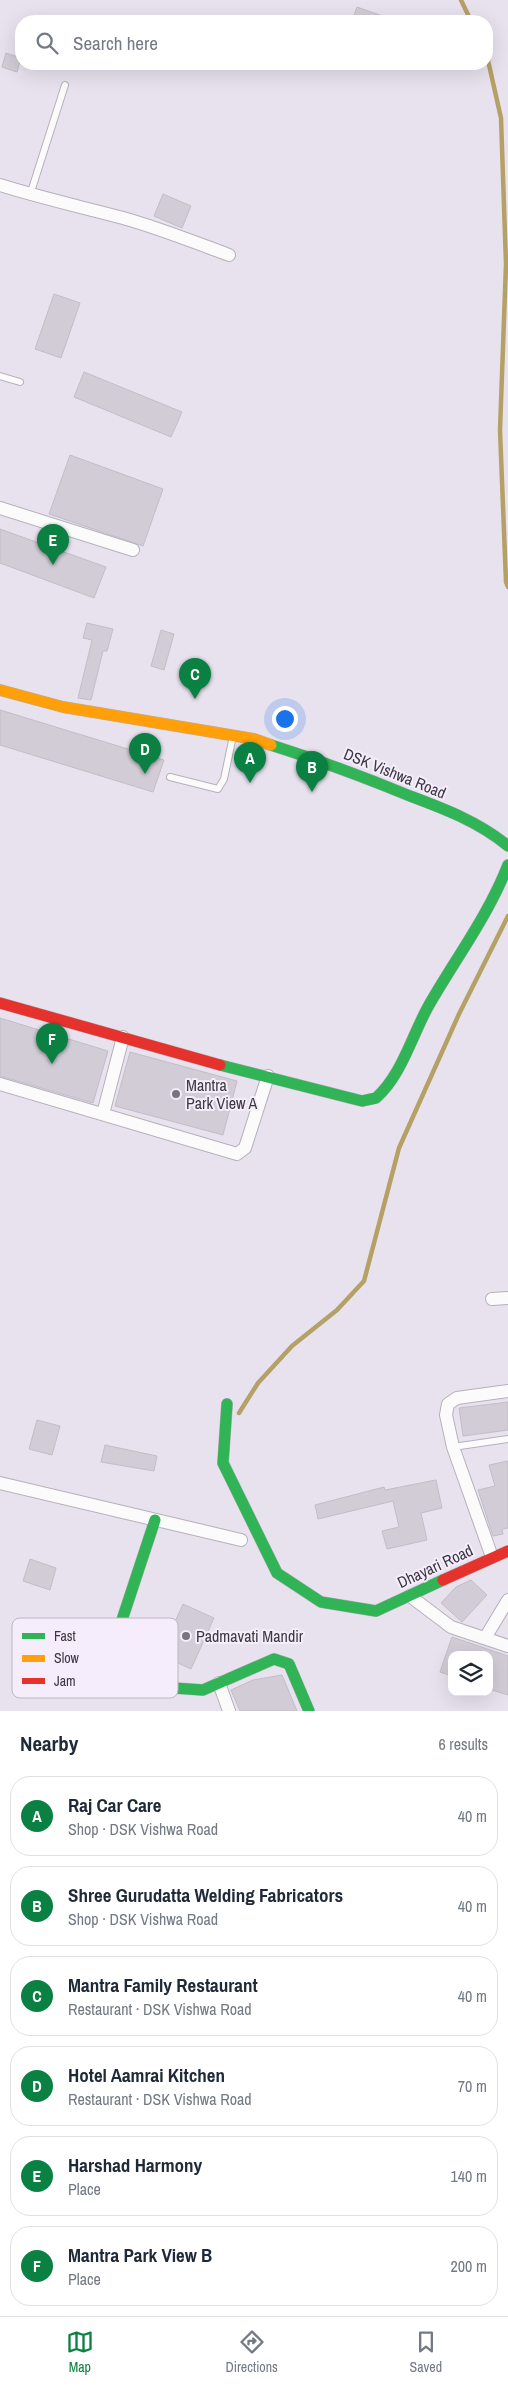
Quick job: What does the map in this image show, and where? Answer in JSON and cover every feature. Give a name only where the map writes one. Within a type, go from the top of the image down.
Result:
[{"type":"street","points":[[0,185],[30,195],[124,218],[175,234],[229,255]]},
{"type":"street","points":[[0,508],[132,550]]},
{"type":"street","name":"DSK Vishwa Road","points":[[0,690],[63,707],[233,735],[294,751],[461,816],[496,836],[508,846]]},
{"type":"street","points":[[0,1003],[362,1101],[378,1098],[394,1073],[428,1006],[492,904],[508,866]]},
{"type":"street","points":[[103,1114],[123,1036]]},
{"type":"street","points":[[0,1084],[240,1154],[245,1148],[268,1076]]},
{"type":"street","points":[[492,1299],[508,1298]]},
{"type":"street","points":[[492,1558],[453,1447],[446,1415],[448,1404],[458,1398],[508,1392]]},
{"type":"street","name":"Dhayari Road","points":[[227,1404],[223,1463],[277,1573],[321,1602],[376,1611],[508,1551]]},
{"type":"street","points":[[0,1483],[241,1540]]},
{"type":"street","points":[[123,1618],[155,1520]]},
{"type":"street","points":[[410,1596],[451,1627],[508,1646]]},
{"type":"street","points":[[486,1638],[508,1600]]},
{"type":"street","points":[[178,1688],[204,1690],[274,1659],[289,1664],[308,1711]]},
{"type":"street","points":[[218,1683],[229,1711]]},
{"type":"lane","points":[[30,195],[65,86]]},
{"type":"lane","points":[[0,376],[20,382]]},
{"type":"lane","points":[[170,777],[218,789],[224,780],[233,735]]},
{"type":"lane","points":[[453,1447],[508,1439]]},
{"type":"building","points":[[357,7],[380,15],[354,15]]},
{"type":"building","points":[[6,53],[15,56],[15,70],[18,70],[17,72],[2,67]]},
{"type":"building","points":[[163,194],[191,206],[182,228],[154,216]]},
{"type":"building","points":[[54,294],[80,303],[61,358],[35,349]]},
{"type":"building","points":[[84,372],[182,412],[171,437],[74,397]]},
{"type":"building","points":[[70,455],[163,489],[143,546],[49,514]]},
{"type":"building","points":[[0,529],[106,567],[94,598],[0,563]]},
{"type":"building","points":[[87,623],[113,629],[107,651],[103,651],[91,700],[78,698],[92,640],[83,638]]},
{"type":"building","points":[[161,630],[174,634],[164,670],[151,666]]},
{"type":"building","points":[[0,710],[164,760],[153,792],[0,745]]},
{"type":"building","points":[[0,1018],[108,1051],[93,1103],[0,1076]]},
{"type":"building","name":"Mantra Park View A","points":[[130,1052],[237,1081],[223,1135],[115,1106]]},
{"type":"building","points":[[508,1402],[508,1430],[463,1436],[459,1408]]},
{"type":"building","points":[[37,1420],[60,1426],[52,1455],[29,1449]]},
{"type":"building","points":[[105,1445],[157,1456],[154,1471],[101,1462]]},
{"type":"building","points":[[508,1461],[508,1528],[502,1529],[503,1534],[493,1536],[478,1490],[495,1486],[489,1465]]},
{"type":"building","points":[[436,1480],[442,1508],[421,1513],[427,1540],[387,1549],[382,1531],[399,1527],[393,1501],[318,1519],[315,1505],[384,1487],[385,1490]]},
{"type":"building","points":[[30,1559],[56,1568],[50,1590],[23,1581]]},
{"type":"building","points":[[471,1580],[487,1595],[462,1622],[441,1603],[456,1587]]},
{"type":"building","points":[[183,1604],[214,1618],[191,1669],[178,1663],[177,1618]]},
{"type":"building","points":[[452,1637],[508,1656],[508,1695],[493,1690],[493,1651],[448,1651],[448,1675],[440,1672]]},
{"type":"building","points":[[282,1675],[297,1711],[240,1711],[231,1690],[253,1680]]},
{"type":"waterway","points":[[461,0],[468,15]]},
{"type":"waterway","points":[[490,70],[501,118],[506,264],[500,430],[506,582],[508,587]]},
{"type":"waterway","points":[[239,1413],[258,1383],[292,1346],[337,1310],[364,1281],[399,1148],[459,1014],[508,916]]},
{"type":"traffic: fast","points":[[271,745],[341,769],[449,811],[497,837],[508,846]]},
{"type":"traffic: fast","points":[[220,1065],[362,1101],[376,1098],[385,1089],[400,1066],[429,1005],[491,902],[508,865]]},
{"type":"traffic: fast","points":[[227,1404],[223,1463],[277,1573],[321,1602],[376,1611],[443,1580]]},
{"type":"traffic: fast","points":[[123,1618],[155,1520]]},
{"type":"traffic: fast","points":[[178,1688],[203,1690],[274,1659],[289,1664],[309,1711]]},
{"type":"traffic: slow","points":[[0,690],[63,707],[254,739],[271,745]]},
{"type":"traffic: jam","points":[[0,1003],[220,1065]]},
{"type":"traffic: jam","points":[[443,1580],[508,1551]]},
{"type":"place","name":"Harshad Harmony","points":[[53,565]]},
{"type":"place","name":"Mantra Family Restaurant","points":[[195,699]]},
{"type":"place","name":"Hotel Aamrai Kitchen","points":[[145,774]]},
{"type":"place","name":"Raj Car Care","points":[[250,783]]},
{"type":"place","name":"Shree Gurudatta Welding Fabricators","points":[[312,792]]},
{"type":"place","name":"Mantra Park View B","points":[[52,1064]]},
{"type":"place","name":"Mantra Park View A","points":[[176,1094]]},
{"type":"place","name":"Padmavati Mandir","points":[[186,1636]]}]
